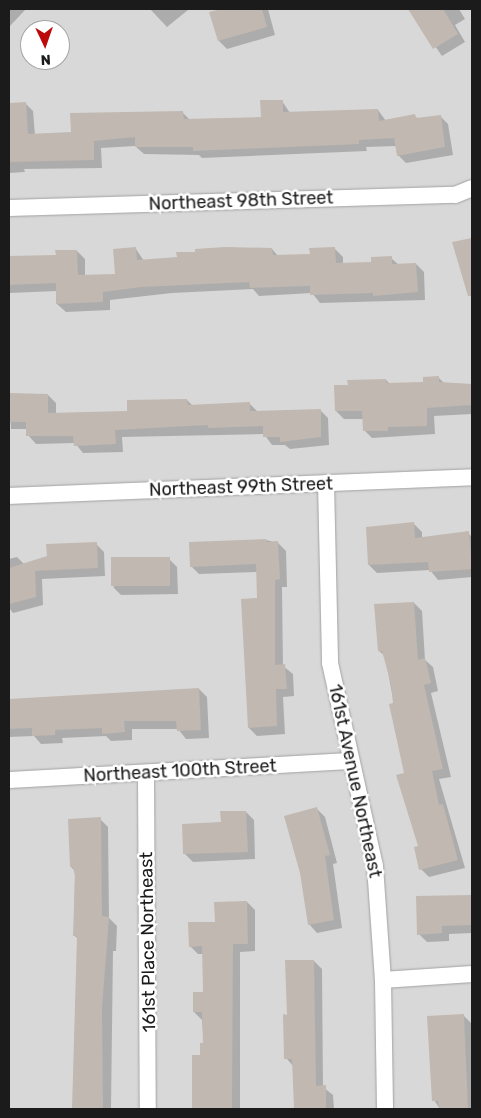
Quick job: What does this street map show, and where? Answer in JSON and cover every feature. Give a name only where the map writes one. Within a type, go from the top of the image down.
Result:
[{"type":"street","name":"Northeast 98th Street","points":[[9,208],[455,195],[472,188]]},
{"type":"street","name":"Northeast 99th Street","points":[[9,496],[472,477]]},
{"type":"street","name":"161st Avenue Northeast","points":[[326,483],[330,663],[350,761],[375,866],[383,980],[385,1109]]},
{"type":"street","name":"Northeast 100th Street","points":[[9,780],[146,774],[350,761]]},
{"type":"street","name":"161st Place Northeast","points":[[146,774],[148,1109]]},
{"type":"street","points":[[383,980],[472,974]]},
{"type":"shaded area","points":[[9,9],[472,9],[472,1109],[9,1109]]},
{"type":"building","points":[[221,9],[262,9],[267,27],[218,41],[209,12]]},
{"type":"building","points":[[408,9],[443,9],[458,34],[433,49]]},
{"type":"building","points":[[260,100],[283,100],[283,112],[378,109],[379,121],[415,114],[416,118],[441,115],[445,147],[397,156],[394,138],[359,140],[359,144],[193,151],[193,147],[135,147],[135,137],[94,141],[94,160],[9,162],[9,103],[26,102],[28,134],[71,132],[70,113],[183,111],[184,119],[261,117]]},
{"type":"building","points":[[472,238],[472,296],[468,296],[452,242]]},
{"type":"building","points":[[136,247],[137,260],[177,257],[176,252],[195,252],[195,249],[225,247],[272,248],[273,255],[310,254],[309,248],[335,247],[336,263],[371,262],[371,257],[392,256],[392,264],[416,263],[418,292],[373,296],[373,293],[310,295],[310,286],[250,288],[249,282],[141,287],[103,292],[103,302],[56,304],[56,283],[9,285],[9,256],[56,255],[55,250],[77,250],[78,275],[115,274],[113,249]]},
{"type":"building","points":[[439,376],[439,382],[472,384],[472,405],[427,408],[427,426],[388,427],[388,431],[363,431],[362,411],[335,411],[334,385],[348,385],[347,380],[386,379],[386,383],[423,382],[423,377]]},
{"type":"building","points":[[9,393],[48,394],[48,413],[127,411],[127,400],[187,399],[188,405],[250,402],[250,411],[321,409],[321,437],[280,442],[280,437],[263,437],[263,426],[208,428],[208,425],[115,430],[116,444],[74,446],[73,436],[26,436],[26,422],[9,422]]},
{"type":"building","points":[[414,522],[415,538],[469,531],[472,569],[429,572],[428,562],[368,565],[366,527]]},
{"type":"building","points":[[266,539],[267,542],[278,541],[280,579],[275,580],[275,665],[285,664],[287,689],[276,689],[277,726],[248,728],[241,599],[257,598],[256,564],[190,567],[189,542]]},
{"type":"building","points":[[97,542],[98,568],[35,571],[36,597],[9,604],[9,568],[47,556],[46,544]]},
{"type":"building","points":[[111,557],[170,557],[170,586],[111,586]]},
{"type":"building","points":[[414,602],[418,660],[425,658],[431,683],[424,685],[443,769],[432,771],[439,805],[443,804],[458,860],[419,870],[414,847],[418,846],[396,775],[404,773],[389,704],[393,703],[391,684],[382,651],[378,651],[374,604]]},
{"type":"building","points":[[199,688],[201,730],[177,731],[176,721],[124,721],[125,732],[102,734],[102,728],[55,730],[55,735],[32,736],[32,728],[9,729],[9,699]]},
{"type":"building","points":[[317,807],[330,855],[325,856],[334,920],[308,925],[300,873],[284,816]]},
{"type":"building","points":[[220,811],[246,811],[248,852],[183,854],[182,824],[221,822]]},
{"type":"building","points":[[101,817],[102,916],[109,917],[102,1008],[103,1109],[72,1109],[77,936],[73,936],[75,876],[73,867],[70,867],[68,819]]},
{"type":"building","points":[[472,895],[472,925],[442,926],[442,933],[417,935],[416,896]]},
{"type":"building","points":[[247,901],[248,944],[233,944],[232,1109],[192,1109],[192,1055],[200,1055],[200,1043],[203,1043],[202,1012],[193,1012],[193,992],[203,992],[202,946],[189,947],[188,922],[215,922],[214,902]]},
{"type":"building","points":[[285,960],[314,960],[316,1086],[326,1085],[326,1109],[294,1109],[292,1059],[284,1059],[283,1014],[287,1015]]},
{"type":"building","points":[[464,1014],[468,1109],[439,1109],[438,1101],[432,1101],[427,1016]]}]
